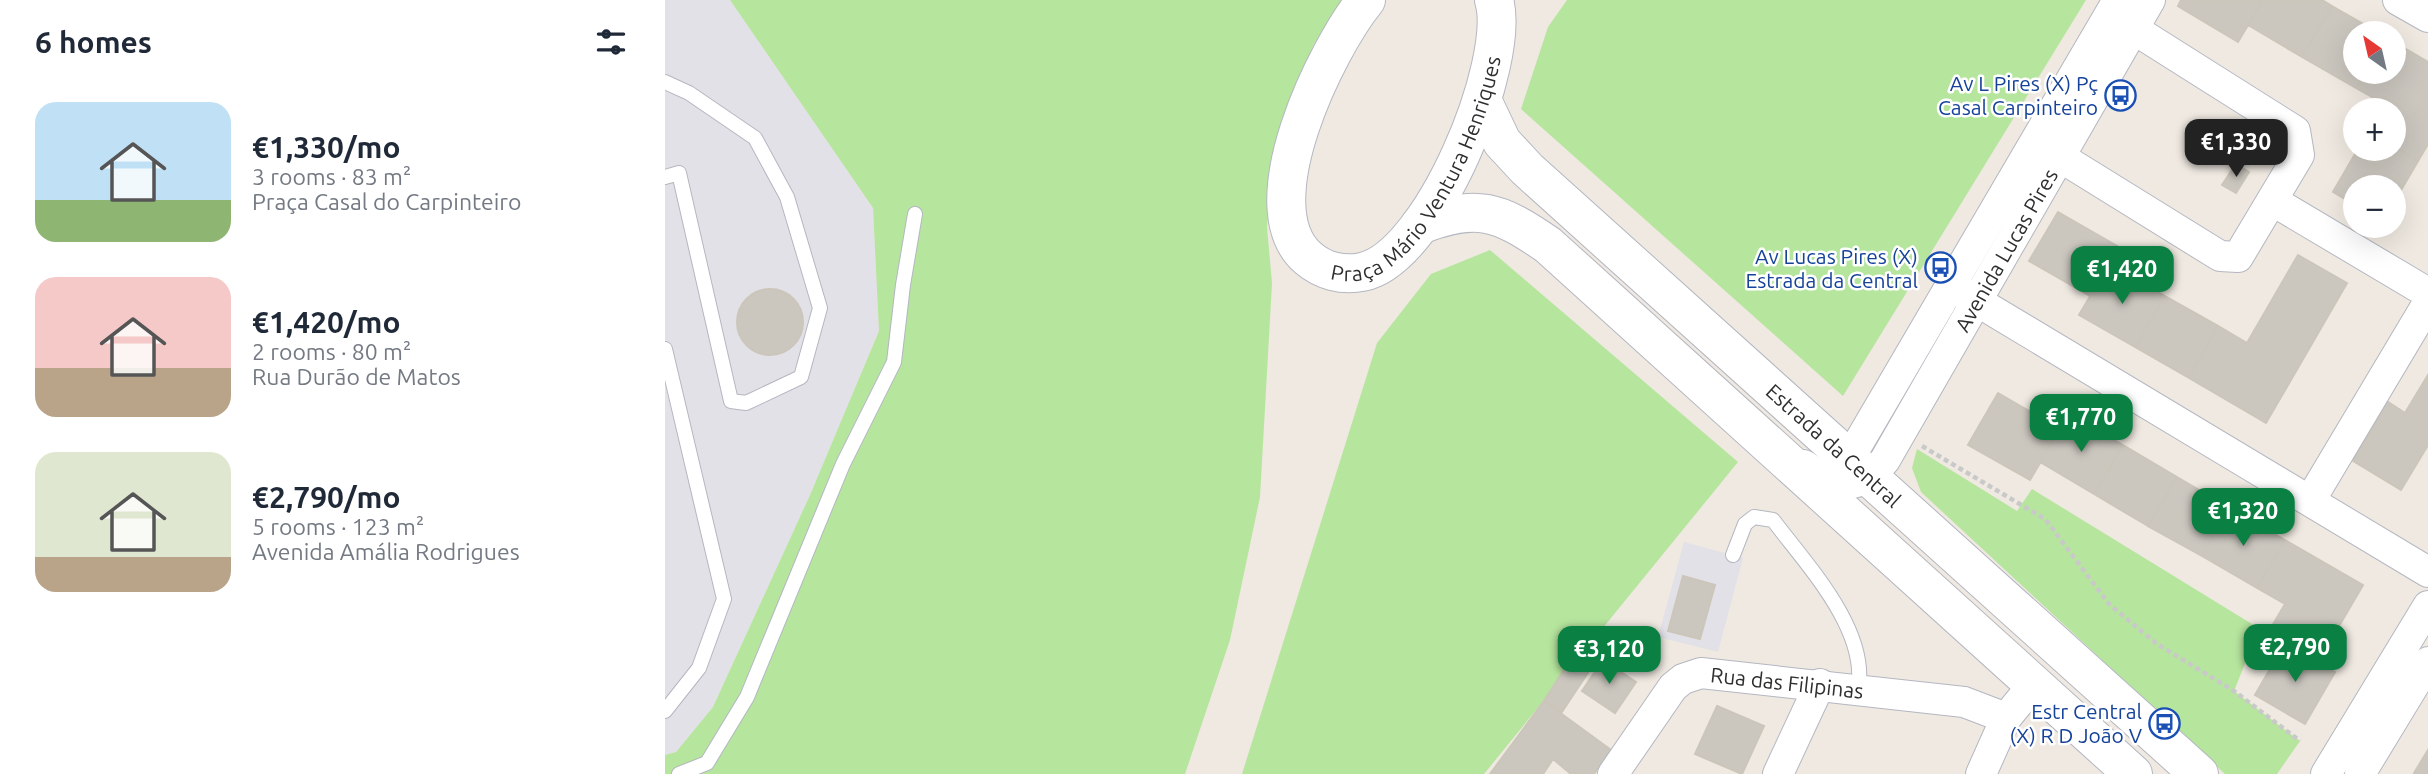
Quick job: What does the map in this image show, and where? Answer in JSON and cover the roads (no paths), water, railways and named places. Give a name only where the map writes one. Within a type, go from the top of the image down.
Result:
[{"type":"main road","name":"Praça Mário Ventura Henriques","points":[[1366,0],[1329,56],[1297,134],[1288,189],[1290,230],[1302,253],[1314,263],[1339,273],[1353,274],[1383,264],[1420,225],[1446,184],[1483,102],[1502,6]]},
{"type":"main road","name":"Estrada da Central","points":[[1483,102],[1502,142],[1527,169],[1856,473],[2199,774]]},
{"type":"main road","name":"Estrada da Central","points":[[1420,225],[1451,213],[1468,211],[1490,214],[1520,226],[1548,245],[2133,774]]},
{"type":"main road","points":[[2034,684],[2063,652]]},
{"type":"street","name":"Avenida Lucas Pires","points":[[1856,473],[2047,150],[2121,14],[2150,0]]},
{"type":"street","points":[[2398,0],[2428,17]]},
{"type":"street","points":[[2047,150],[2220,256],[2238,257],[2299,155],[2295,131],[2121,14]]},
{"type":"street","points":[[2273,201],[2428,293]]},
{"type":"street","name":"Avenida Lucas Pires","points":[[1856,473],[1885,460],[1963,293]]},
{"type":"street","points":[[1963,293],[2311,499],[2428,572]]},
{"type":"street","points":[[2311,499],[2428,303]]},
{"type":"street","points":[[1758,435],[1823,478],[1856,473],[1872,537]]},
{"type":"street","points":[[2326,774],[2428,606]]},
{"type":"street","points":[[2360,774],[2428,662]]},
{"type":"street","name":"Rua das Filipinas","points":[[1613,774],[1660,701],[1683,679],[1701,673],[1720,672],[1964,702],[2007,718]]},
{"type":"street","points":[[1778,774],[1820,684]]},
{"type":"street","points":[[1981,774],[2007,718],[2034,684]]},
{"type":"lane","points":[[665,82],[688,93],[755,138],[787,197],[820,308],[801,377],[745,403],[731,401],[678,173],[665,177]]},
{"type":"lane","points":[[679,774],[707,763],[747,697],[843,464],[894,362],[915,215]]},
{"type":"lane","points":[[665,349],[724,599],[699,668],[665,711]]},
{"type":"lane","points":[[1733,555],[1745,524],[1754,517],[1773,520],[1841,613],[1859,667],[1858,689]]},
{"type":"place","name":"Av L Pires (X) Pç Casal Carpinteiro","points":[[2121,95]]},
{"type":"place","name":"Av Lucas Pires (X) Estrada da Central","points":[[1941,268]]},
{"type":"place","name":"Estr Central (X) R D João V","points":[[2165,723]]}]
